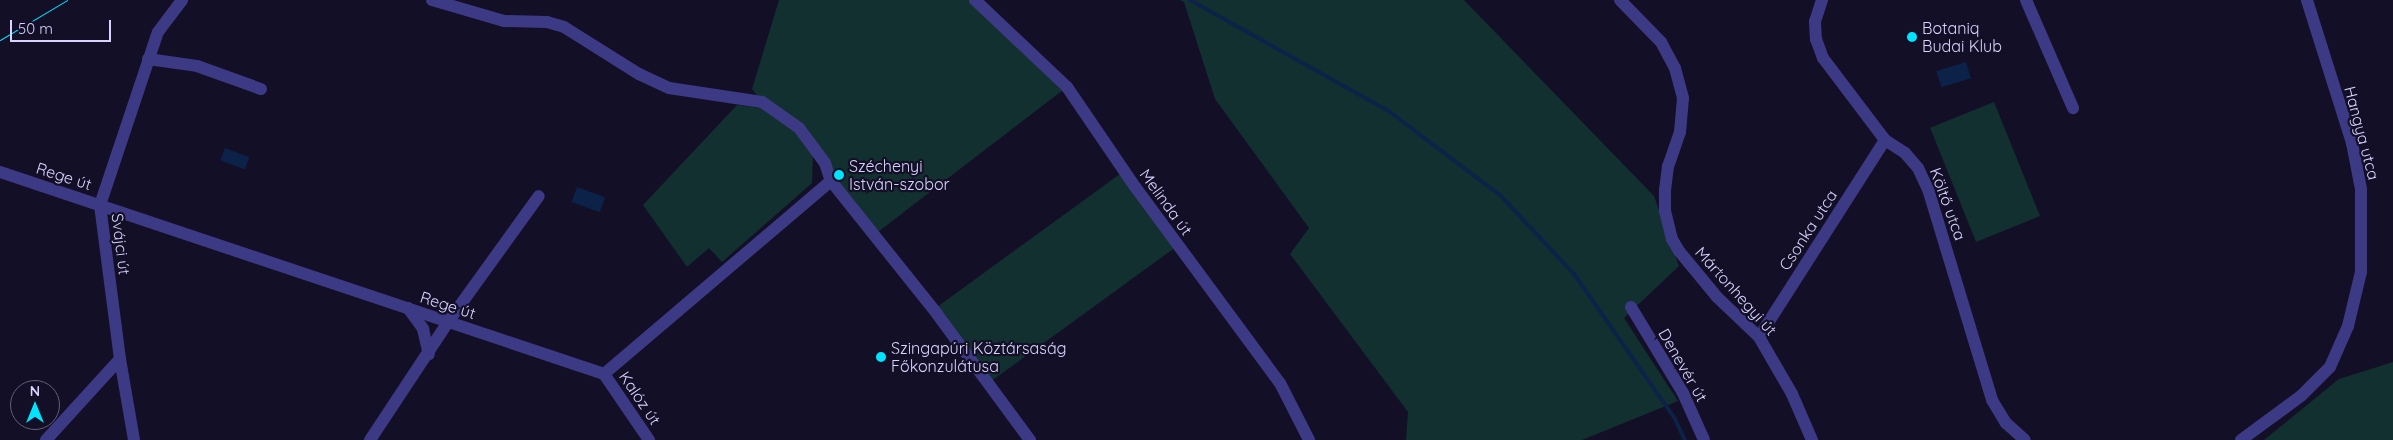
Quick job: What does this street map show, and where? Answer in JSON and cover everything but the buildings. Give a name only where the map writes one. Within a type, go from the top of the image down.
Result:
[{"type":"street","name":"Svájci út","points":[[134,440],[120,359],[100,205],[158,32],[182,0]]},
{"type":"street","points":[[432,0],[504,21],[547,22],[564,27],[639,74],[669,88],[762,102],[799,128],[825,163],[831,181],[937,314],[1030,440]]},
{"type":"street","name":"Melinda út","points":[[975,0],[1066,87],[1136,188],[1280,383],[1309,440]]},
{"type":"street","name":"Mártonhegyi út","points":[[1620,0],[1661,42],[1675,68],[1683,98],[1680,132],[1668,166],[1665,188],[1665,211],[1672,239],[1679,252],[1717,297],[1759,337],[1792,394],[1812,440]]},
{"type":"street","name":"Költő utca","points":[[1822,0],[1815,22],[1816,39],[1822,58],[1885,140],[1905,153],[1918,168],[1928,189],[1992,400],[2006,423],[2025,440]]},
{"type":"street","points":[[2026,0],[2074,108]]},
{"type":"street","name":"Hangya utca","points":[[2241,440],[2301,396],[2330,367],[2348,326],[2361,272],[2361,190],[2352,143],[2306,0]]},
{"type":"street","points":[[148,59],[197,66],[261,89]]},
{"type":"street","name":"Csonka utca","points":[[1759,337],[1885,140]]},
{"type":"street","name":"Rege út","points":[[0,172],[604,374]]},
{"type":"street","points":[[604,374],[831,181]]},
{"type":"street","points":[[370,440],[429,354],[448,322],[539,196]]},
{"type":"street","name":"Denevér út","points":[[1630,307],[1683,393],[1704,440]]},
{"type":"street","points":[[408,308],[424,330],[429,354]]},
{"type":"street","points":[[46,440],[120,359]]},
{"type":"street","name":"Kalóz út","points":[[604,374],[649,440]]},
{"type":"green space","points":[[779,0],[975,0],[1067,87],[874,235],[818,151],[762,102],[752,89]]},
{"type":"green space","points":[[1180,0],[1464,0],[1654,196],[1679,266],[1624,318],[1678,401],[1582,440],[1406,440],[1408,412],[1290,254],[1309,228],[1215,99],[1184,2]]},
{"type":"green space","points":[[1994,102],[2040,216],[1976,242],[1930,128]]},
{"type":"green space","points":[[737,105],[760,108],[795,132],[813,155],[812,183],[722,262],[709,248],[687,267],[643,205]]},
{"type":"green space","points":[[1124,171],[1178,245],[988,384],[934,309]]},
{"type":"green space","points":[[2393,362],[2393,440],[2264,440],[2339,379]]},
{"type":"water","points":[[1966,62],[1971,78],[1941,87],[1936,71]]},
{"type":"water","points":[[225,148],[249,157],[245,169],[220,160]]},
{"type":"water","points":[[577,187],[605,197],[600,212],[572,202]]},
{"type":"waterway","points":[[1190,0],[1390,112],[1501,196],[1574,274],[1675,419],[1685,440]]},
{"type":"tram line","points":[[0,40],[67,0]]},
{"type":"place","name":"Botaniq Budai Klub","points":[[1912,37]]},
{"type":"place","name":"Széchenyi István-szobor","points":[[839,175]]},
{"type":"place","name":"Szingapúri Köztársaság Főkonzulátusa","points":[[881,357]]}]
